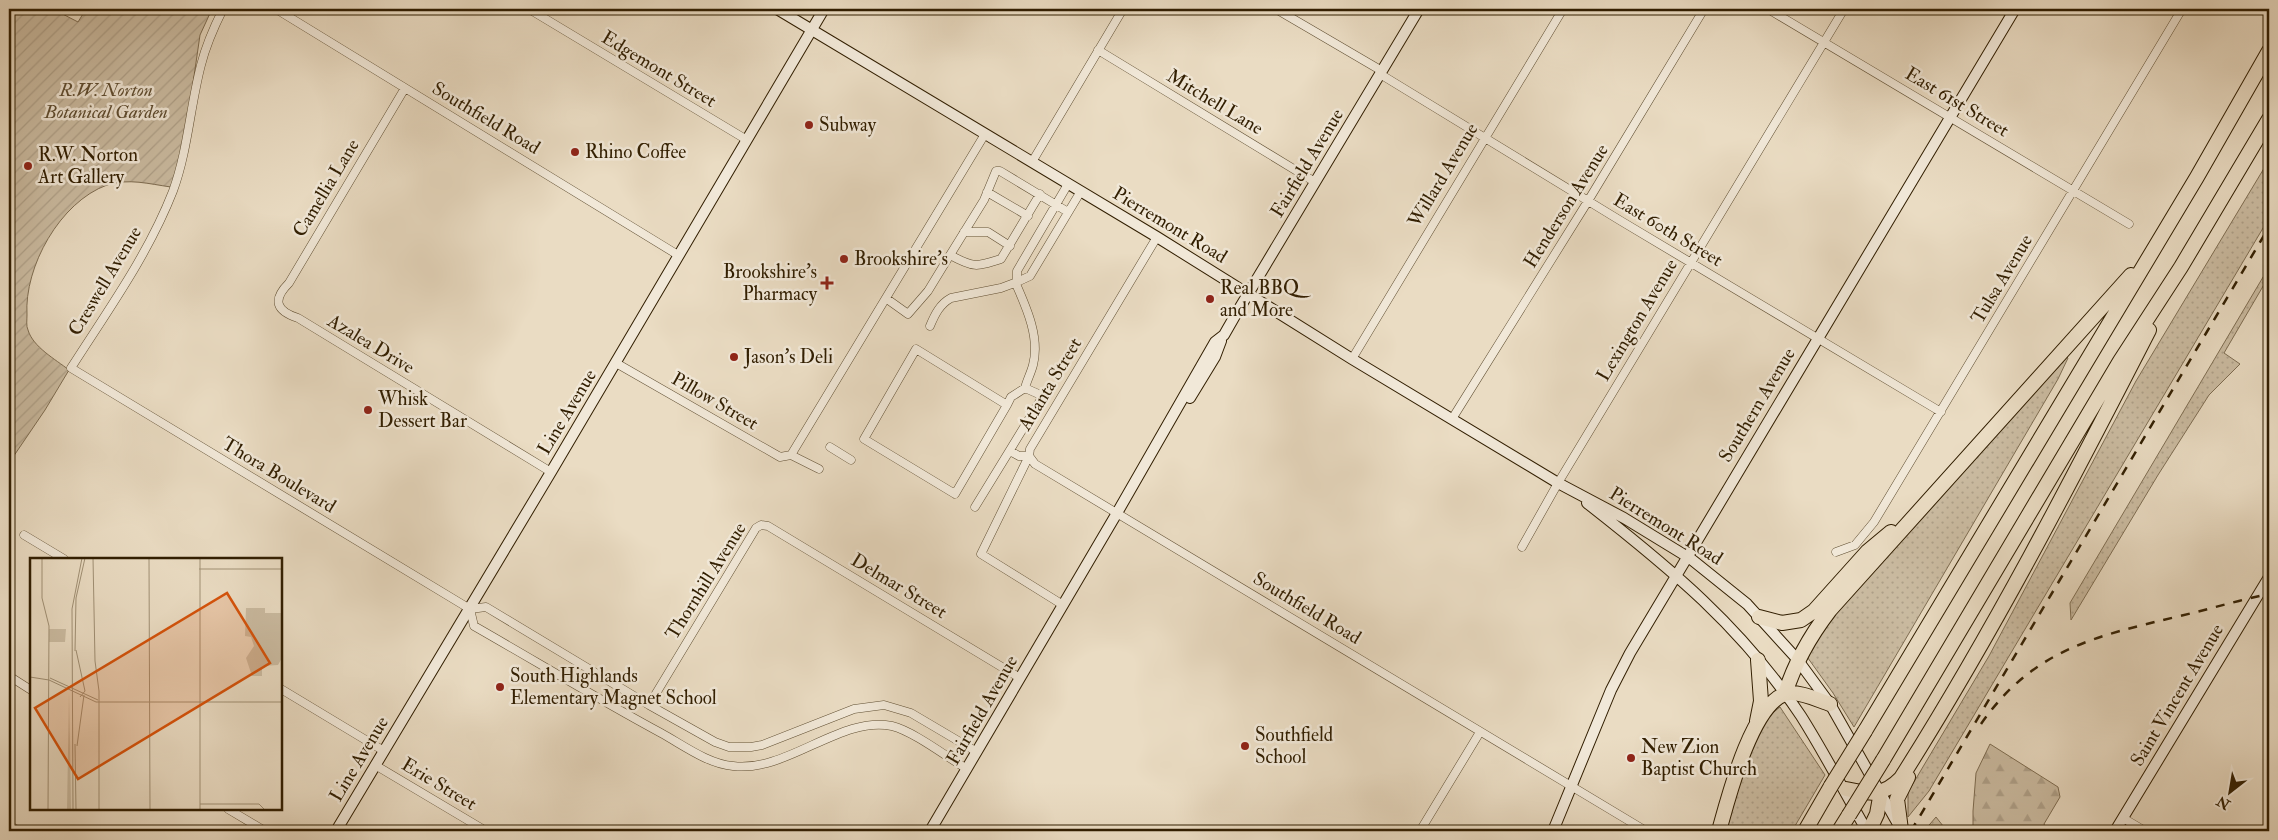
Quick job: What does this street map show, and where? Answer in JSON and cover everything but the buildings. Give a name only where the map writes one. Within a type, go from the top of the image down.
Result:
[{"type":"highway","points":[[1805,831],[2153,250],[2269,51]]},
{"type":"highway","points":[[1840,831],[2120,361],[2181,267],[2269,119]]},
{"type":"highway","points":[[1719,831],[1733,779],[1757,724],[1771,704],[1785,694],[1797,659],[1830,610],[2153,250]]},
{"type":"highway","points":[[1846,789],[1869,794],[1881,792],[1894,785],[1907,769],[1989,631],[2051,520],[2181,267]]},
{"type":"highway","points":[[1759,617],[1782,623],[1801,620],[1814,611],[1867,552],[1926,504]]},
{"type":"highway","points":[[1757,724],[1761,701],[1758,660]]},
{"type":"highway","points":[[1785,694],[1796,694],[1830,704]]},
{"type":"highway","points":[[1902,830],[1897,798],[1908,780],[1907,769]]},
{"type":"highway","points":[[1868,831],[1878,814],[1881,792]]},
{"type":"main road","name":"Pierremont Road","points":[[777,9],[1157,237],[1352,359],[1558,483],[1624,518],[1688,557],[1716,577],[1759,617],[1797,659],[1830,704],[1902,830]]},
{"type":"main road","name":"Line Avenue","points":[[336,831],[470,609],[824,9]]},
{"type":"main road","name":"Fairfield Avenue","points":[[930,831],[1170,423],[1180,413],[1216,357],[1224,335],[1419,9]]},
{"type":"main road","name":"Southern Avenue","points":[[1553,831],[1570,786],[1620,671],[1817,338],[2016,9]]},
{"type":"main road","name":"Pierremont Road","points":[[1568,489],[1677,575],[1712,608],[1758,660],[1785,694],[1846,789],[1868,831]]},
{"type":"main road","name":"Saint Vincent Avenue","points":[[2115,831],[2269,578]]},
{"type":"street","name":"Creswell Avenue","points":[[71,368],[126,285],[152,238],[169,199],[185,152],[202,64],[211,34],[223,9]]},
{"type":"street","name":"Southfield Road","points":[[276,9],[678,255]]},
{"type":"street","name":"Edgemont Street","points":[[529,9],[747,140]]},
{"type":"street","points":[[1032,162],[1123,9]]},
{"type":"street","name":"East 60th Street","points":[[1276,9],[1588,201],[1941,412]]},
{"type":"street","name":"Willard Avenue","points":[[1352,359],[1563,9]]},
{"type":"street","name":"Henderson Avenue","points":[[1452,419],[1588,201],[1704,9]]},
{"type":"street","name":"East 61st Street","points":[[1768,9],[2129,224]]},
{"type":"street","name":"Lexington Avenue","points":[[1522,546],[1690,262],[1844,9]]},
{"type":"street","name":"Tulsa Avenue","points":[[1836,552],[1855,545],[1870,528],[2182,9]]},
{"type":"street","name":"Mitchell Lane","points":[[1098,50],[1315,182]]},
{"type":"street","name":"Camellia Lane","points":[[279,304],[278,296],[288,283],[405,88]]},
{"type":"street","points":[[791,455],[985,134]]},
{"type":"street","points":[[887,298],[908,314],[928,291],[987,192],[996,171],[1000,170],[1068,212]]},
{"type":"street","points":[[1007,405],[916,349],[864,439],[955,494],[1007,405],[1011,397],[1025,388],[1033,365],[1035,344],[1031,324],[1016,283],[1017,272],[1068,184]]},
{"type":"street","points":[[930,326],[936,312],[945,301],[951,298],[1016,283],[1030,276],[1081,191]]},
{"type":"street","points":[[987,192],[1028,216]]},
{"type":"street","points":[[950,256],[969,266],[982,265],[1001,259],[1040,194]]},
{"type":"street","points":[[964,232],[988,232],[1010,246]]},
{"type":"street","name":"Atlanta Street","points":[[1063,606],[981,554],[1029,456],[1030,449],[1157,237]]},
{"type":"street","name":"Azalea Drive","points":[[279,304],[283,312],[298,318],[551,472]]},
{"type":"street","name":"Pillow Street","points":[[616,363],[780,457],[791,455],[818,469]]},
{"type":"street","name":"Thora Boulevard","points":[[71,368],[470,609],[486,607],[649,705],[715,742],[736,748],[762,745],[854,709],[884,705],[911,713],[977,752]]},
{"type":"street","points":[[975,507],[1043,396],[1025,388]]},
{"type":"street","points":[[830,447],[852,460]]},
{"type":"street","points":[[1010,451],[1019,456],[1029,456]]},
{"type":"street","name":"Southfield Road","points":[[1029,456],[1035,464],[1646,831]]},
{"type":"street","name":"Delmar Street","points":[[761,525],[768,526],[1020,678]]},
{"type":"street","name":"Thornhill Avenue","points":[[649,705],[756,528],[761,525]]},
{"type":"street","points":[[24,535],[62,558]]},
{"type":"street","points":[[470,609],[474,626],[640,722],[708,759],[723,764],[748,767],[768,764],[853,729],[879,724],[899,729],[967,769]]},
{"type":"street","points":[[9,676],[30,689]]},
{"type":"street","name":"Erie Street","points":[[282,690],[384,751]]},
{"type":"street","points":[[1420,831],[1480,732]]},
{"type":"street","name":"Erie Street","points":[[376,765],[486,831]]},
{"type":"street","points":[[230,810],[266,831]]},
{"type":"street","points":[[2123,818],[2145,831]]},
{"type":"street","points":[[9,825],[19,831]]},
{"type":"green space","name":"R.W. Norton Botanical Garden","points":[[9,9],[53,9],[78,22],[86,9],[212,9],[200,35],[183,152],[171,187],[139,182],[123,182],[107,185],[90,193],[60,221],[48,238],[39,257],[28,296],[27,328],[39,347],[69,370],[45,410],[9,463]]},
{"type":"green space","points":[[2269,160],[2269,218],[1929,791],[1908,817],[1908,792],[1989,656],[2136,381]]},
{"type":"green space","points":[[2269,267],[2269,276],[2224,353],[2240,364],[2209,395],[2158,475],[2071,620],[2070,603]]},
{"type":"green space","points":[[2065,355],[2068,358],[2058,379],[1854,727],[1833,693],[1805,654],[1823,626]]},
{"type":"green space","points":[[1780,707],[1825,775],[1792,831],[1724,831],[1738,781],[1751,746],[1768,718]]},
{"type":"green space","points":[[1990,744],[2058,787],[2060,797],[2044,824],[2047,831],[1973,831],[1976,773]]},
{"type":"green space","points":[[1936,817],[1947,831],[1924,831]]},
{"type":"railway","points":[[1911,831],[2269,227]]},
{"type":"railway","points":[[1981,724],[2001,699],[2022,678],[2068,649],[2121,631],[2269,594]]},
{"type":"place","name":"Subway","points":[[809,125]]},
{"type":"place","name":"Rhino Coffee","points":[[575,152]]},
{"type":"place","name":"R.W. Norton Art Gallery","points":[[28,166]]},
{"type":"place","name":"Brookshire's","points":[[844,259]]},
{"type":"place","name":"Brookshire's Pharmacy","points":[[827,283]]},
{"type":"place","name":"Real BBQ and More","points":[[1210,299]]},
{"type":"place","name":"Jason's Deli","points":[[734,357]]},
{"type":"place","name":"Whisk Dessert Bar","points":[[368,410]]},
{"type":"place","name":"South Highlands Elementary Magnet School","points":[[500,687]]},
{"type":"place","name":"Southfield School","points":[[1245,746]]},
{"type":"place","name":"New Zion Baptist Church","points":[[1631,758]]}]
